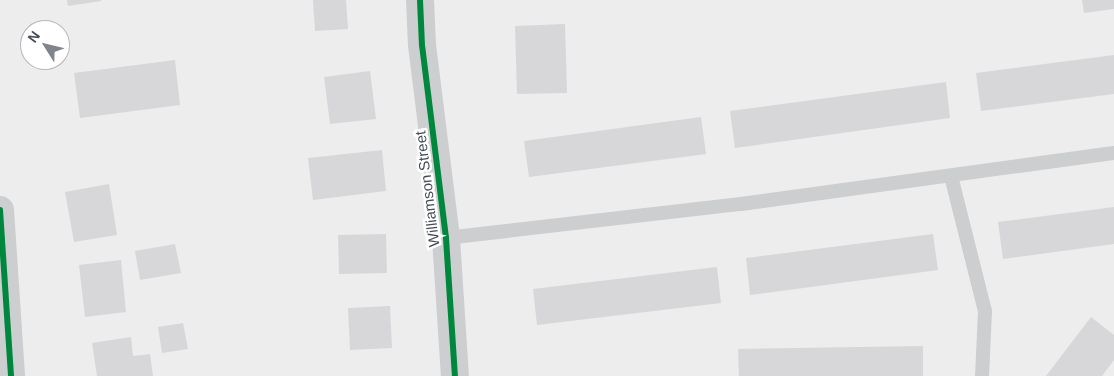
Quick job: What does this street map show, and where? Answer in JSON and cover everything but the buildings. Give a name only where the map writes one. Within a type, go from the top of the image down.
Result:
[{"type":"street","name":"Williamson Street","points":[[420,0],[422,45],[446,238],[455,376]]},
{"type":"street","points":[[0,210],[11,376]]},
{"type":"lane","points":[[446,238],[1114,154]]},
{"type":"lane","points":[[950,176],[985,311],[982,376]]},
{"type":"cycle path","points":[[420,0],[422,45],[446,238],[455,376]]},
{"type":"cycle path","points":[[0,210],[11,376]]}]
